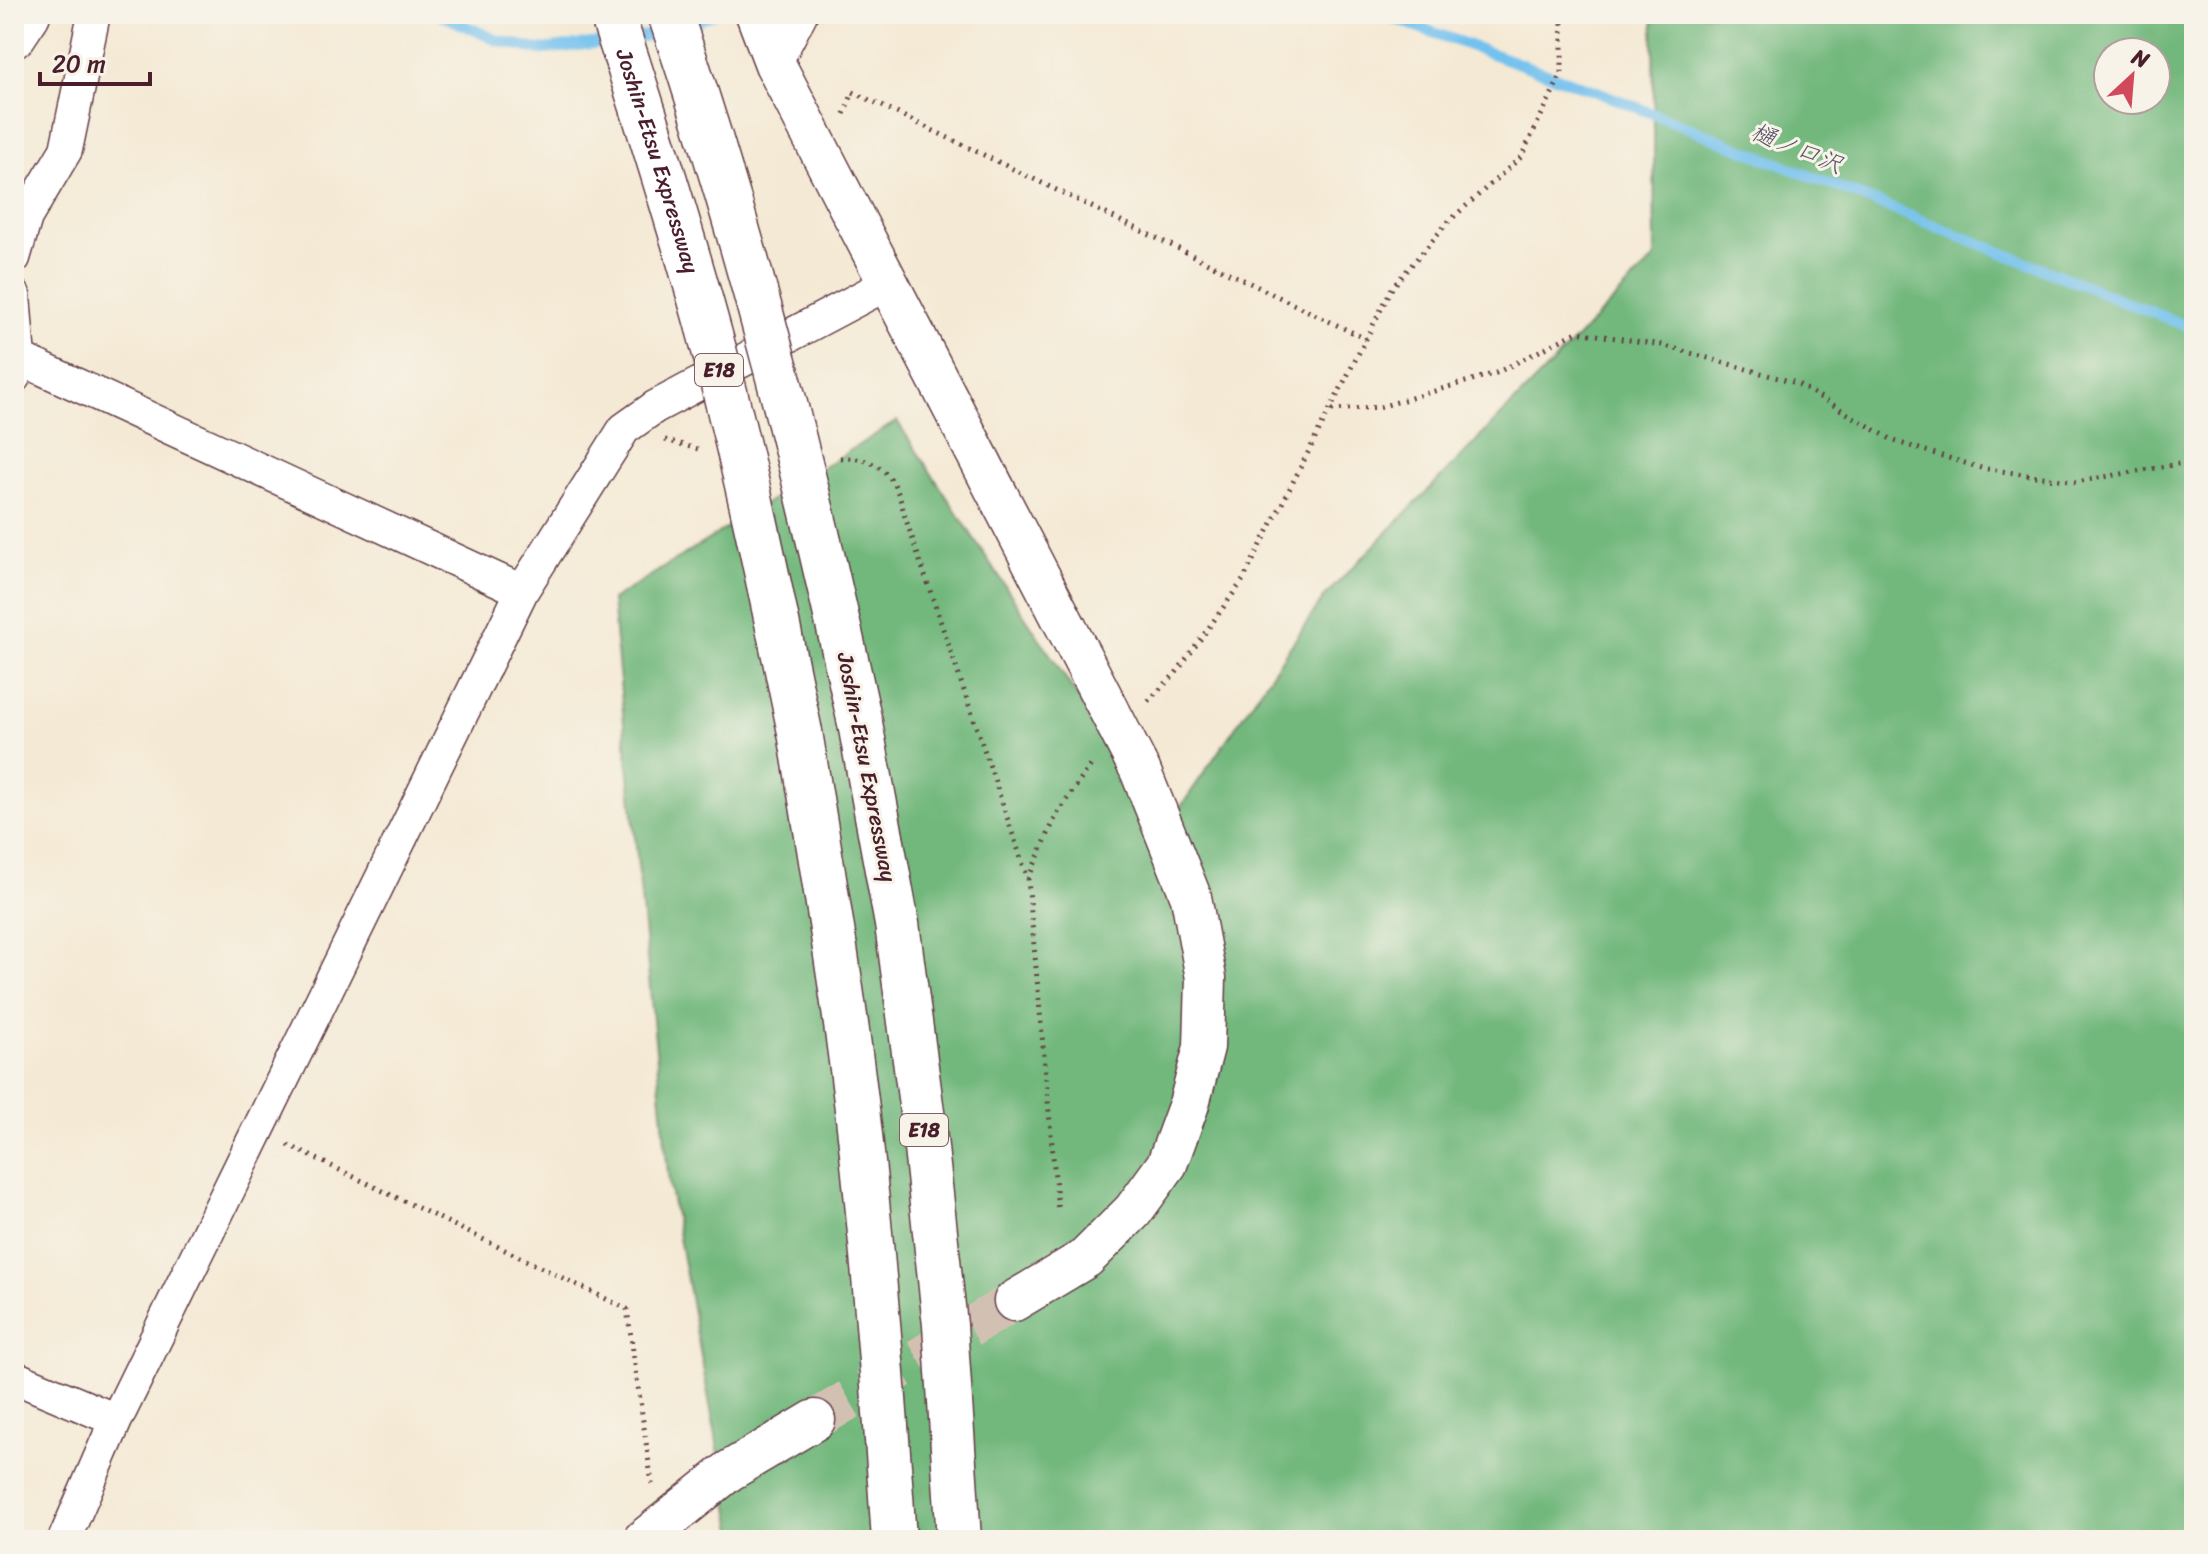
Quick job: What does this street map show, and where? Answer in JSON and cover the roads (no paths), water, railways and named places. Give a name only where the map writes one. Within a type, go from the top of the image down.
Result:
[{"type":"main road","points":[[14,35],[28,14]]},
{"type":"main road","name":"Joshin-Etsu Expressway","points":[[612,14],[656,147],[713,346],[762,550],[800,732],[833,931],[860,1132],[880,1330],[894,1540]]},
{"type":"main road","name":"Joshin-Etsu Expressway","points":[[670,14],[710,133],[770,339],[819,532],[860,723],[897,924],[923,1120],[945,1325],[959,1540]]},
{"type":"street","points":[[14,258],[26,217],[66,150],[94,14]]},
{"type":"street","points":[[756,14],[775,64],[1140,770],[1191,897],[1206,978],[1204,1047],[1189,1104],[1167,1164],[1133,1211],[1086,1258],[1014,1301]]},
{"type":"street","points":[[775,64],[801,14]]},
{"type":"street","points":[[64,1540],[116,1420],[522,591],[624,429],[655,407],[887,284]]},
{"type":"street","points":[[14,295],[16,368],[522,591]]},
{"type":"street","points":[[14,1377],[116,1420]]},
{"type":"street","points":[[651,1534],[729,1471],[815,1420]]},
{"type":"waterway","name":"樋ノ口沢","points":[[440,14],[496,40],[540,50],[613,41]]},
{"type":"waterway","name":"樋ノ口沢","points":[[684,27],[713,14]]},
{"type":"waterway","name":"樋ノ口沢","points":[[1382,14],[1601,93],[2194,329]]},
{"type":"waterway","name":"樋ノ口沢","points":[[630,38],[668,33]]},
{"type":"tunnel","points":[[815,1420],[1014,1301]]}]
